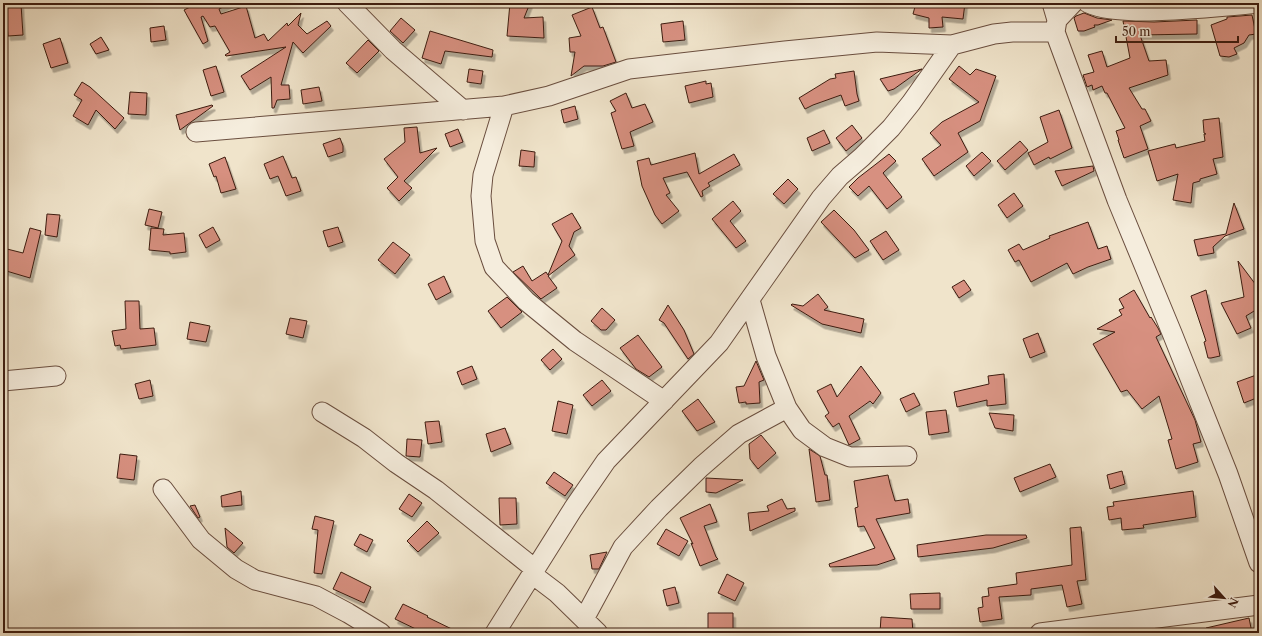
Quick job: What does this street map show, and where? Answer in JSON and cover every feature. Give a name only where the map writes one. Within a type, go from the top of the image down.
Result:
[{"type":"street","points":[[347,3],[393,50],[463,110]]},
{"type":"street","points":[[196,132],[504,106],[549,96],[629,69],[785,51],[877,42],[952,45],[994,34],[1012,32],[1055,19],[1074,3]]},
{"type":"street","points":[[1088,3],[1098,7],[1121,10],[1167,11],[1259,3]]},
{"type":"street","points":[[1055,19],[1117,200],[1228,474],[1259,563]]},
{"type":"street","points":[[495,633],[573,509],[606,461],[720,343],[821,198],[840,176],[862,157],[891,128],[952,45]]},
{"type":"street","points":[[504,106],[483,175],[480,196],[485,241],[494,267],[526,301],[575,341],[664,401]]},
{"type":"street","points":[[750,300],[766,356],[787,408],[802,430],[826,447],[850,457],[907,456]]},
{"type":"street","points":[[3,381],[56,376]]},
{"type":"street","points":[[584,619],[623,547],[659,508],[701,467],[740,434],[787,408]]},
{"type":"street","points":[[322,412],[364,438],[396,463],[436,490],[533,571],[598,633]]},
{"type":"street","points":[[163,488],[201,540],[236,569],[255,580],[316,596],[381,633]]},
{"type":"street","points":[[1040,633],[1102,629],[1259,606]]},
{"type":"building","points":[[195,3],[231,3],[219,9],[221,14],[246,6],[255,38],[264,34],[268,41],[287,23],[288,26],[301,13],[298,25],[307,34],[327,21],[331,26],[303,53],[293,42],[281,85],[289,85],[290,99],[277,100],[274,108],[272,108],[271,77],[250,90],[241,76],[286,47],[226,56],[225,55],[230,52],[215,26],[210,27],[203,16],[201,17],[208,41],[203,44],[184,10],[196,4]]},
{"type":"building","points":[[510,3],[530,3],[524,18],[543,17],[544,38],[507,36]]},
{"type":"building","points":[[916,3],[965,3],[963,19],[942,17],[943,27],[929,28],[929,18],[913,14]]},
{"type":"building","points":[[21,4],[23,35],[8,36],[5,5]]},
{"type":"building","points":[[592,7],[600,28],[603,27],[616,62],[603,66],[584,66],[571,76],[575,52],[570,52],[569,38],[581,36],[572,15]]},
{"type":"building","points":[[1084,13],[1097,18],[1112,20],[1094,25],[1095,27],[1084,31],[1078,31],[1074,18]]},
{"type":"building","points":[[1252,15],[1256,34],[1249,35],[1244,43],[1234,48],[1237,54],[1229,57],[1220,56],[1211,25],[1227,19],[1227,17]]},
{"type":"building","points":[[401,18],[415,30],[403,43],[390,31]]},
{"type":"building","points":[[1197,20],[1197,34],[1140,35],[1149,61],[1166,60],[1168,75],[1129,88],[1142,109],[1145,109],[1151,121],[1140,126],[1148,149],[1124,158],[1116,131],[1125,128],[1107,93],[1105,93],[1102,86],[1093,90],[1092,85],[1087,87],[1083,75],[1094,72],[1088,55],[1102,51],[1107,67],[1130,58],[1123,21],[1154,22]]},
{"type":"building","points":[[683,21],[685,40],[663,42],[661,24]]},
{"type":"building","points":[[164,26],[166,40],[151,42],[150,28]]},
{"type":"building","points":[[430,31],[493,50],[492,57],[445,51],[441,64],[422,58]]},
{"type":"building","points":[[101,37],[109,50],[96,54],[90,44]]},
{"type":"building","points":[[60,38],[68,63],[51,68],[43,44]]},
{"type":"building","points":[[368,40],[379,51],[357,73],[346,63]]},
{"type":"building","points":[[216,66],[224,92],[211,96],[203,70]]},
{"type":"building","points":[[959,66],[970,75],[976,69],[996,76],[980,121],[958,133],[968,152],[934,176],[922,159],[941,145],[930,133],[942,122],[979,102],[949,79]]},
{"type":"building","points":[[469,69],[483,71],[481,84],[467,82]]},
{"type":"building","points":[[922,69],[894,89],[888,91],[880,79]]},
{"type":"building","points":[[854,71],[859,101],[845,106],[841,95],[805,109],[799,98],[830,79],[836,78],[835,74]]},
{"type":"building","points":[[706,81],[706,84],[711,83],[713,97],[689,103],[685,86]]},
{"type":"building","points":[[82,82],[90,87],[124,118],[115,129],[96,110],[88,125],[73,116],[82,100],[74,95]]},
{"type":"building","points":[[319,87],[322,101],[303,104],[301,90]]},
{"type":"building","points":[[130,92],[147,93],[146,115],[128,114]]},
{"type":"building","points":[[626,93],[632,108],[645,104],[653,122],[630,132],[634,146],[622,149],[611,113],[616,111],[610,101]]},
{"type":"building","points":[[212,105],[213,106],[180,130],[176,115]]},
{"type":"building","points":[[575,106],[578,119],[564,123],[561,110]]},
{"type":"building","points":[[1059,110],[1072,148],[1034,165],[1028,153],[1048,142],[1040,117]]},
{"type":"building","points":[[1219,118],[1223,157],[1213,159],[1217,174],[1200,179],[1200,181],[1193,183],[1191,203],[1173,200],[1178,174],[1157,181],[1148,151],[1175,144],[1176,148],[1205,141],[1204,134],[1206,134],[1204,133],[1203,120]]},
{"type":"building","points":[[852,125],[862,138],[846,151],[836,138]]},
{"type":"building","points":[[417,127],[420,153],[437,148],[404,181],[412,188],[399,201],[387,188],[398,177],[384,159],[405,142],[404,128]]},
{"type":"building","points":[[458,129],[463,142],[450,147],[445,134]]},
{"type":"building","points":[[824,130],[830,143],[812,151],[807,138]]},
{"type":"building","points":[[340,138],[343,146],[343,152],[328,157],[323,144]]},
{"type":"building","points":[[1020,141],[1028,150],[1005,170],[997,161]]},
{"type":"building","points":[[521,150],[535,152],[534,167],[519,166]]},
{"type":"building","points":[[982,152],[991,161],[974,176],[966,166]]},
{"type":"building","points":[[695,153],[699,174],[734,154],[740,165],[708,183],[710,186],[702,191],[703,196],[701,197],[687,172],[663,178],[670,193],[666,195],[679,211],[662,224],[655,215],[642,186],[637,161],[649,158],[651,165]]},
{"type":"building","points":[[889,154],[896,161],[883,173],[902,197],[887,209],[869,186],[858,196],[849,187],[858,178]]},
{"type":"building","points":[[283,156],[292,178],[296,177],[301,191],[286,196],[278,176],[270,179],[264,164]]},
{"type":"building","points":[[225,157],[236,189],[221,193],[216,176],[214,177],[209,164]]},
{"type":"building","points":[[1093,166],[1094,171],[1062,186],[1055,171]]},
{"type":"building","points":[[788,179],[798,189],[784,204],[773,194]]},
{"type":"building","points":[[1014,193],[1023,206],[1007,218],[998,205]]},
{"type":"building","points":[[733,201],[741,211],[730,221],[746,241],[736,248],[712,219]]},
{"type":"building","points":[[1234,203],[1244,229],[1225,236],[1213,247],[1214,253],[1198,256],[1194,240],[1226,234]]},
{"type":"building","points":[[149,209],[162,212],[158,228],[145,225]]},
{"type":"building","points":[[834,210],[854,230],[869,250],[855,258],[821,222]]},
{"type":"building","points":[[572,213],[581,228],[574,232],[569,246],[575,255],[548,276],[557,288],[541,299],[513,272],[523,266],[532,281],[546,272],[548,275],[562,241],[552,224]]},
{"type":"building","points":[[47,214],[60,215],[57,237],[45,235]]},
{"type":"building","points":[[1088,222],[1098,249],[1107,246],[1111,259],[1073,274],[1067,263],[1031,282],[1019,260],[1015,262],[1008,250],[1019,244],[1023,250],[1050,238],[1049,236]]},
{"type":"building","points":[[213,227],[220,240],[206,248],[199,235]]},
{"type":"building","points":[[338,227],[343,242],[328,247],[323,231]]},
{"type":"building","points":[[30,228],[41,231],[30,278],[3,270],[3,248],[23,253]]},
{"type":"building","points":[[151,228],[164,229],[163,235],[184,233],[186,252],[170,254],[170,252],[149,250]]},
{"type":"building","points":[[886,231],[899,250],[883,260],[870,241]]},
{"type":"building","points":[[393,242],[410,255],[395,274],[378,260]]},
{"type":"building","points":[[1238,261],[1259,289],[1259,308],[1246,316],[1251,328],[1237,334],[1221,303],[1244,297]]},
{"type":"building","points":[[444,276],[451,292],[436,300],[428,284]]},
{"type":"building","points":[[964,280],[971,290],[959,298],[952,287]]},
{"type":"building","points":[[1134,290],[1161,334],[1156,337],[1195,420],[1201,442],[1193,444],[1198,462],[1176,469],[1168,440],[1172,439],[1159,396],[1142,409],[1127,390],[1121,392],[1093,344],[1115,332],[1097,329],[1122,315],[1119,310],[1124,308],[1119,299]]},
{"type":"building","points":[[1206,290],[1220,356],[1211,358],[1208,358],[1204,342],[1206,341],[1191,296]]},
{"type":"building","points":[[818,294],[828,307],[824,310],[864,319],[861,333],[822,324],[791,305],[803,306]]},
{"type":"building","points":[[507,297],[522,312],[501,328],[488,311]]},
{"type":"building","points":[[125,301],[139,301],[140,329],[154,328],[156,345],[121,349],[120,345],[115,346],[112,331],[126,329]]},
{"type":"building","points":[[668,305],[684,330],[694,354],[688,359],[664,323],[659,320]]},
{"type":"building","points":[[602,308],[615,320],[606,330],[601,330],[591,321]]},
{"type":"building","points":[[290,318],[307,321],[303,338],[286,334]]},
{"type":"building","points":[[190,322],[210,326],[206,342],[187,339]]},
{"type":"building","points":[[1038,333],[1045,352],[1030,358],[1023,339]]},
{"type":"building","points":[[638,335],[662,367],[649,377],[636,369],[620,348]]},
{"type":"building","points":[[553,349],[562,359],[550,370],[541,360]]},
{"type":"building","points":[[756,361],[764,380],[759,382],[760,403],[739,403],[736,387],[744,386]]},
{"type":"building","points":[[472,366],[477,379],[462,385],[457,372]]},
{"type":"building","points":[[861,366],[881,393],[873,404],[870,401],[849,416],[860,439],[849,445],[839,423],[833,427],[825,416],[829,413],[817,391],[831,384],[837,397]]},
{"type":"building","points":[[1004,374],[1006,404],[987,406],[987,400],[957,407],[954,392],[989,384],[988,376]]},
{"type":"building","points":[[1259,374],[1259,397],[1244,403],[1237,382]]},
{"type":"building","points":[[150,380],[153,396],[139,399],[135,384]]},
{"type":"building","points":[[602,380],[611,391],[592,406],[583,395]]},
{"type":"building","points":[[914,393],[920,405],[906,412],[900,399]]},
{"type":"building","points":[[698,399],[715,422],[697,431],[682,411]]},
{"type":"building","points":[[558,401],[573,405],[567,434],[552,431]]},
{"type":"building","points":[[946,410],[949,432],[929,435],[926,412]]},
{"type":"building","points":[[989,413],[1014,415],[1013,431],[995,428]]},
{"type":"building","points":[[439,421],[442,442],[428,444],[425,422]]},
{"type":"building","points":[[505,428],[511,444],[491,452],[486,434]]},
{"type":"building","points":[[761,435],[776,453],[758,469],[750,459],[749,444]]},
{"type":"building","points":[[407,439],[422,440],[420,457],[406,456]]},
{"type":"building","points":[[809,449],[820,456],[825,475],[827,475],[830,500],[816,502]]},
{"type":"building","points":[[120,454],[137,456],[134,480],[117,478]]},
{"type":"building","points":[[1050,464],[1056,477],[1020,492],[1014,478]]},
{"type":"building","points":[[1122,471],[1125,484],[1110,489],[1107,475]]},
{"type":"building","points":[[554,472],[573,485],[565,496],[546,483]]},
{"type":"building","points":[[888,475],[895,501],[908,499],[910,513],[876,519],[895,559],[877,565],[830,567],[829,564],[875,548],[864,526],[858,527],[855,508],[858,507],[854,481]]},
{"type":"building","points":[[706,478],[743,480],[716,493],[706,492]]},
{"type":"building","points":[[241,491],[242,505],[222,507],[221,496]]},
{"type":"building","points":[[1193,491],[1196,517],[1143,525],[1144,528],[1122,530],[1121,518],[1109,520],[1107,507],[1114,506],[1113,502]]},
{"type":"building","points":[[409,494],[422,503],[412,517],[399,509]]},
{"type":"building","points":[[499,498],[516,498],[517,524],[500,525]]},
{"type":"building","points":[[782,499],[787,509],[795,508],[795,511],[750,531],[748,513],[769,511],[767,506]]},
{"type":"building","points":[[710,504],[717,522],[704,526],[718,559],[700,566],[691,543],[693,544],[680,518]]},
{"type":"building","points":[[195,505],[200,517],[198,518],[190,506]]},
{"type":"building","points":[[315,516],[334,521],[322,574],[314,573],[318,530],[312,529]]},
{"type":"building","points":[[427,521],[439,533],[418,552],[407,541]]},
{"type":"building","points":[[1081,527],[1086,580],[1077,581],[1082,604],[1067,607],[1062,585],[1031,589],[1031,595],[999,597],[1002,619],[980,622],[978,608],[983,607],[982,597],[989,596],[988,588],[1017,584],[1016,573],[1072,565],[1070,528]]},
{"type":"building","points":[[225,528],[243,543],[234,553],[227,547]]},
{"type":"building","points":[[666,529],[688,541],[679,556],[657,544]]},
{"type":"building","points":[[360,534],[373,540],[367,552],[354,545]]},
{"type":"building","points":[[986,535],[1026,535],[1027,538],[993,548],[918,557],[917,545]]},
{"type":"building","points":[[607,552],[599,569],[592,569],[590,555]]},
{"type":"building","points":[[341,572],[371,587],[364,603],[333,589]]},
{"type":"building","points":[[727,574],[744,583],[735,601],[718,593]]},
{"type":"building","points":[[675,587],[679,603],[667,606],[663,590]]},
{"type":"building","points":[[940,593],[940,609],[911,609],[910,594]]},
{"type":"building","points":[[403,604],[460,633],[424,633],[395,619]]},
{"type":"building","points":[[708,613],[733,613],[733,629],[708,629]]},
{"type":"building","points":[[881,617],[912,619],[913,633],[880,633]]},
{"type":"building","points":[[1249,618],[1252,633],[1207,633],[1206,628]]}]
